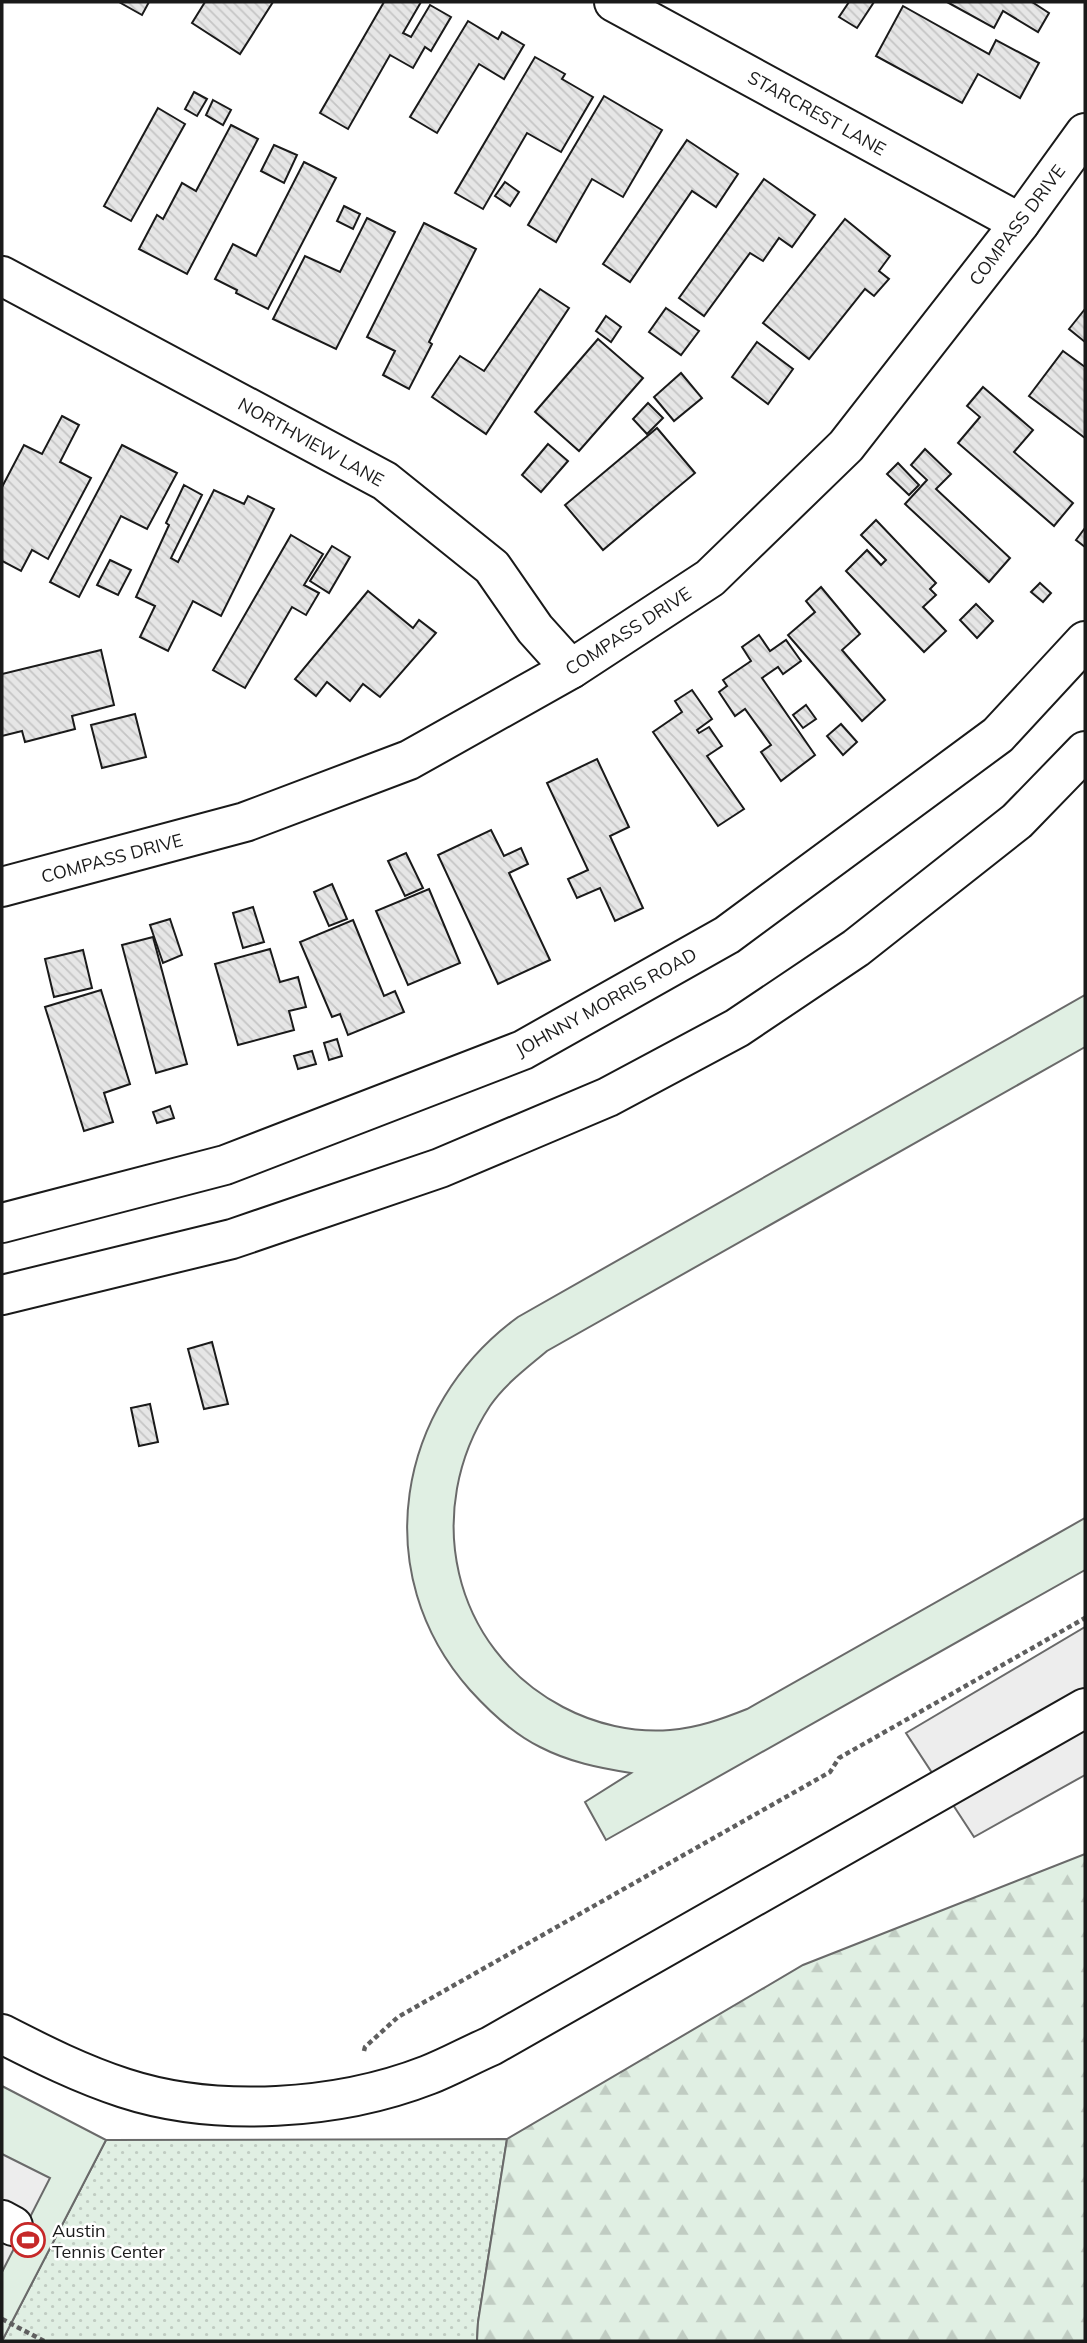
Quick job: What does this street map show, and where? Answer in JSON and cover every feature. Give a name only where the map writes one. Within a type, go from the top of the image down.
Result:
[{"type":"street","name":"STARCREST LANE","points":[[614,2],[1020,223]]},
{"type":"street","name":"COMPASS DRIVE","points":[[2,887],[245,822],[409,760],[571,669],[710,578],[846,446],[1020,223],[1085,133]]},
{"type":"street","name":"NORTHVIEW LANE","points":[[2,276],[385,481],[492,567],[535,629],[571,669]]},
{"type":"street","name":"JOHNNY MORRIS ROAD","points":[[2,1223],[225,1165],[523,1051],[737,927],[998,735],[1085,641]]},
{"type":"street","points":[[2,1295],[232,1238],[440,1168],[608,1097],[737,1028],[856,948],[1017,821],[1085,751]]},
{"type":"street","points":[[2,2034],[52,2060],[124,2088],[194,2104],[248,2107],[288,2105],[354,2096],[426,2076],[491,2046],[1085,1708]]},
{"type":"path","points":[[363,2055],[365,2047],[398,2017],[830,1772],[839,1758],[1085,1618]]},
{"type":"path","points":[[2,2319],[44,2341]]},
{"type":"green space","points":[[1085,995],[1085,1047],[547,1351],[509,1383],[490,1406],[469,1446],[457,1489],[454,1531],[459,1573],[473,1613],[495,1650],[525,1681],[563,1707],[615,1726],[656,1731],[680,1729],[747,1709],[1085,1518],[1085,1570],[606,1840],[585,1802],[631,1773],[562,1757],[530,1742],[502,1722],[470,1690],[437,1644],[417,1595],[408,1544],[410,1493],[422,1444],[445,1397],[477,1354],[518,1317]]},
{"type":"green space","points":[[1085,1854],[1085,2341],[477,2341],[507,2139],[803,1965]]},
{"type":"green space","name":"Austin Tennis Center","points":[[2,2086],[106,2140],[2,2341]]},
{"type":"green space","points":[[507,2139],[477,2341],[2,2341],[106,2140]]},
{"type":"shaded area","points":[[1085,1627],[1085,1775],[974,1837],[906,1733]]},
{"type":"shaded area","points":[[2,2154],[50,2178],[2,2272]]},
{"type":"building","points":[[119,2],[149,2],[142,15]]},
{"type":"building","points":[[205,2],[273,2],[240,54],[192,23]]},
{"type":"building","points":[[384,2],[421,2],[403,33],[411,37],[430,5],[451,17],[431,51],[425,47],[413,68],[390,55],[348,129],[320,113]]},
{"type":"building","points":[[849,2],[874,2],[857,28],[839,17]]},
{"type":"building","points":[[947,2],[1032,2],[1049,13],[1038,32],[1003,11],[994,28]]},
{"type":"building","points":[[903,6],[989,54],[996,40],[1039,63],[1020,98],[978,74],[962,103],[876,56]]},
{"type":"building","points":[[468,21],[498,39],[502,32],[524,45],[504,79],[479,64],[437,133],[410,117]]},
{"type":"building","points":[[535,57],[565,74],[562,79],[593,97],[561,152],[527,133],[483,209],[455,193]]},
{"type":"building","points":[[194,92],[207,99],[197,116],[185,109]]},
{"type":"building","points":[[604,96],[662,130],[623,197],[592,179],[556,242],[528,225]]},
{"type":"building","points":[[213,100],[231,110],[223,125],[206,115]]},
{"type":"building","points":[[158,108],[185,124],[131,221],[104,206]]},
{"type":"building","points":[[231,125],[258,139],[187,274],[139,249],[157,215],[163,219],[182,183],[196,191]]},
{"type":"building","points":[[687,140],[738,174],[716,207],[692,191],[630,282],[603,264]]},
{"type":"building","points":[[274,145],[297,155],[284,183],[261,171]]},
{"type":"building","points":[[304,162],[336,178],[268,309],[215,279],[233,244],[256,256]]},
{"type":"building","points":[[764,179],[815,215],[792,247],[779,238],[763,261],[750,253],[704,316],[679,298]]},
{"type":"building","points":[[505,182],[519,192],[510,206],[495,196]]},
{"type":"building","points":[[344,206],[360,214],[353,229],[337,221]]},
{"type":"building","points":[[367,218],[395,232],[336,349],[273,319],[305,256],[340,272]]},
{"type":"building","points":[[845,219],[890,256],[879,271],[889,279],[874,296],[865,289],[809,359],[763,323]]},
{"type":"building","points":[[424,223],[476,249],[429,342],[432,344],[409,389],[383,375],[395,351],[367,337]]},
{"type":"building","points":[[540,289],[569,308],[486,434],[432,397],[460,356],[484,371]]},
{"type":"building","points":[[666,308],[699,331],[681,355],[649,332]]},
{"type":"building","points":[[1085,309],[1085,342],[1069,329]]},
{"type":"building","points":[[606,316],[621,327],[611,342],[596,331]]},
{"type":"building","points":[[598,339],[643,378],[579,451],[535,412]]},
{"type":"building","points":[[757,342],[793,369],[768,404],[732,377]]},
{"type":"building","points":[[1063,351],[1085,367],[1085,438],[1029,396]]},
{"type":"building","points":[[681,373],[702,398],[674,421],[654,397]]},
{"type":"building","points":[[983,387],[1033,430],[1014,452],[1073,503],[1054,526],[958,443],[980,417],[967,406]]},
{"type":"building","points":[[648,403],[663,418],[647,434],[633,419]]},
{"type":"building","points":[[62,416],[79,425],[60,462],[91,478],[48,559],[32,550],[21,571],[2,561],[2,487],[24,445],[42,454]]},
{"type":"building","points":[[657,428],[695,473],[603,550],[565,505]]},
{"type":"building","points":[[548,444],[568,461],[541,492],[522,475]]},
{"type":"building","points":[[122,445],[177,473],[147,529],[121,516],[79,597],[50,582]]},
{"type":"building","points":[[925,449],[951,474],[936,489],[1010,558],[989,582],[905,504],[927,480],[911,465]]},
{"type":"building","points":[[898,463],[919,485],[909,495],[887,474]]},
{"type":"building","points":[[184,485],[202,495],[171,558],[178,562],[214,490],[244,504],[248,496],[274,509],[221,616],[193,601],[168,651],[140,637],[155,606],[136,597]]},
{"type":"building","points":[[876,520],[936,583],[930,589],[936,595],[923,607],[946,631],[924,652],[846,571],[867,550],[881,565],[886,560],[861,535]]},
{"type":"building","points":[[1085,528],[1085,547],[1076,540]]},
{"type":"building","points":[[291,535],[323,554],[304,585],[319,593],[306,615],[292,607],[245,688],[213,670]]},
{"type":"building","points":[[332,546],[350,557],[329,593],[310,581]]},
{"type":"building","points":[[110,560],[131,570],[118,595],[97,585]]},
{"type":"building","points":[[1040,583],[1051,593],[1043,602],[1031,592]]},
{"type":"building","points":[[821,587],[860,634],[842,650],[885,700],[862,721],[788,635],[815,612],[806,601]]},
{"type":"building","points":[[368,591],[413,628],[419,620],[436,633],[380,697],[363,684],[350,701],[327,682],[316,696],[295,679]]},
{"type":"building","points":[[976,604],[993,621],[977,638],[960,620]]},
{"type":"building","points":[[759,635],[770,651],[786,640],[801,661],[783,674],[778,667],[762,678],[815,755],[781,781],[761,752],[771,745],[745,709],[735,716],[719,692],[727,686],[723,680],[751,661],[742,647]]},
{"type":"building","points":[[101,650],[114,705],[72,716],[75,729],[25,742],[22,731],[2,736],[2,674]]},
{"type":"building","points":[[692,690],[712,719],[697,730],[699,733],[709,727],[722,746],[707,756],[744,809],[718,826],[653,732],[682,712],[675,701]]},
{"type":"building","points":[[806,705],[816,719],[803,728],[793,715]]},
{"type":"building","points":[[135,714],[146,757],[102,768],[91,725]]},
{"type":"building","points":[[841,724],[857,742],[843,755],[827,736]]},
{"type":"building","points":[[597,759],[629,827],[610,836],[643,908],[615,921],[600,888],[577,898],[568,879],[588,870],[547,783]]},
{"type":"building","points":[[491,830],[504,856],[521,848],[528,864],[509,873],[550,960],[498,984],[438,855]]},
{"type":"building","points":[[406,853],[423,888],[405,896],[388,861]]},
{"type":"building","points":[[332,884],[347,919],[329,926],[314,892]]},
{"type":"building","points":[[429,889],[460,963],[408,985],[376,911]]},
{"type":"building","points":[[253,907],[264,942],[243,948],[233,913]]},
{"type":"building","points":[[170,919],[182,955],[163,963],[150,925]]},
{"type":"building","points":[[353,920],[384,996],[395,991],[404,1012],[348,1035],[340,1014],[332,1017],[300,942]]},
{"type":"building","points":[[153,937],[187,1064],[156,1073],[122,945]]},
{"type":"building","points":[[270,949],[280,982],[298,977],[306,1007],[289,1011],[294,1030],[238,1045],[215,964]]},
{"type":"building","points":[[83,950],[92,988],[54,997],[45,959]]},
{"type":"building","points":[[101,990],[130,1084],[104,1093],[113,1122],[84,1131],[45,1007]]},
{"type":"building","points":[[337,1039],[342,1056],[329,1060],[324,1043]]},
{"type":"building","points":[[312,1051],[316,1064],[298,1069],[294,1056]]},
{"type":"building","points":[[170,1106],[174,1118],[157,1123],[153,1112]]},
{"type":"building","points":[[212,1342],[228,1404],[204,1409],[188,1349]]},
{"type":"building","points":[[150,1404],[158,1442],[139,1446],[131,1408]]},
{"type":"place","name":"Austin Tennis Center","points":[[28,2240]]}]
